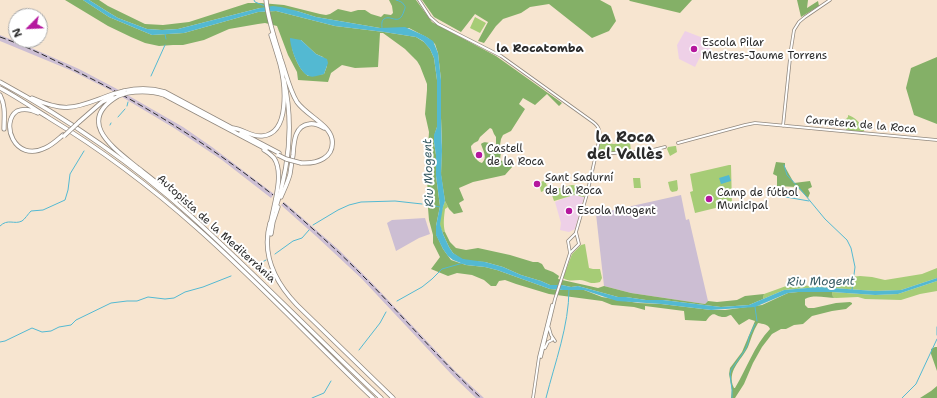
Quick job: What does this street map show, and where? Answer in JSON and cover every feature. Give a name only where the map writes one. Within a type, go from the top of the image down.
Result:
[{"type":"highway","points":[[183,209],[160,186],[117,151],[102,134],[99,124],[99,117],[101,113],[106,104],[125,92],[153,92],[164,95],[258,146],[301,162],[316,162],[325,158],[330,151],[332,139],[330,133],[298,102],[291,89],[270,26],[265,0]]},
{"type":"highway","points":[[232,128],[252,135],[262,136],[271,134],[277,128],[283,115],[284,84],[282,65]]},
{"type":"highway","points":[[279,282],[271,260],[270,241],[272,227],[289,165],[292,131],[290,101],[282,65]]},
{"type":"highway","points":[[270,226],[283,183],[289,149],[289,107],[282,65]]},
{"type":"highway","name":"Autopista de la Mediterrània","points":[[0,82],[51,112],[103,146],[154,184],[249,269],[330,350],[381,398]]},
{"type":"highway","name":"Autopista de la Mediterrània","points":[[0,88],[85,141],[152,190],[241,270],[373,398]]},
{"type":"highway","points":[[14,90],[51,106],[63,108],[80,106],[113,94],[141,88],[165,92],[278,154]]},
{"type":"highway","points":[[17,151],[32,154],[45,151],[56,144],[100,102],[113,94]]},
{"type":"highway","points":[[0,95],[4,106],[5,136]]},
{"type":"highway","points":[[78,122],[102,102],[118,96]]},
{"type":"highway","points":[[49,118],[25,109],[16,111],[7,121],[6,132],[8,138],[12,144],[18,148],[31,152],[45,149],[63,136]]},
{"type":"highway","points":[[281,197],[290,173],[294,140],[298,131],[308,124],[316,124],[323,127],[328,133],[330,140],[330,147],[327,153],[317,160],[301,162]]},
{"type":"highway","points":[[258,146],[273,158],[279,172],[279,181],[268,239],[272,270],[285,292],[297,305],[393,398]]},
{"type":"street","points":[[419,0],[430,17],[438,24],[501,56],[597,125],[600,136],[587,194],[576,232],[568,241],[570,253]]},
{"type":"street","points":[[784,126],[794,30],[799,22],[830,0]]},
{"type":"street","name":"Carretera de la Roca","points":[[678,143],[745,125],[758,124],[937,140]]},
{"type":"street","points":[[596,154],[649,151],[665,147]]},
{"type":"street","points":[[541,357],[561,279],[570,253],[578,244],[576,232]]},
{"type":"street","points":[[572,238],[577,239]]},
{"type":"street","points":[[569,246],[575,248]]},
{"type":"street","points":[[533,398],[548,318],[555,299]]},
{"type":"street","points":[[542,348],[546,338],[548,318]]},
{"type":"street","points":[[540,360],[546,344],[550,341],[555,341],[549,330],[549,322]]},
{"type":"street","points":[[546,338],[551,336]]},
{"type":"street","points":[[546,338],[550,341]]},
{"type":"shaded area","name":"Escola Pilar Mestres-Jaume Torrens","points":[[685,31],[711,41],[709,56],[702,53],[695,67],[679,59],[677,45]]},
{"type":"shaded area","points":[[0,35],[8,38],[8,44],[0,41]]},
{"type":"shaded area","points":[[17,48],[32,48],[79,69],[117,89],[183,127],[274,194],[271,198],[222,160],[174,128],[112,91],[70,70]]},
{"type":"shaded area","name":"Escola Mogent","points":[[574,194],[584,197],[575,229],[569,232],[560,230],[561,223],[555,202]]},
{"type":"shaded area","points":[[681,195],[686,220],[689,219],[708,301],[705,304],[631,293],[604,286],[596,214]]},
{"type":"shaded area","points":[[284,202],[338,249],[456,372],[484,398],[476,398],[454,377],[362,279],[281,205]]},
{"type":"shaded area","points":[[425,218],[430,234],[419,238],[396,251],[387,223],[392,220]]},
{"type":"green space","points":[[65,0],[83,0],[109,17],[152,35],[184,33],[258,12],[276,11],[335,26],[416,37],[424,42],[430,49],[434,58],[437,80],[437,127],[434,142],[440,206],[436,234],[443,249],[451,260],[466,265],[497,270],[550,289],[584,290],[602,297],[638,303],[725,310],[762,305],[788,293],[832,292],[833,297],[836,298],[816,296],[805,299],[805,305],[808,308],[814,308],[836,303],[850,302],[852,304],[846,309],[812,316],[803,324],[781,329],[772,334],[762,347],[753,363],[744,384],[735,398],[731,398],[732,390],[729,374],[730,368],[742,352],[755,321],[749,319],[739,325],[731,315],[722,317],[715,314],[711,315],[706,321],[685,320],[684,311],[645,306],[645,310],[634,307],[612,305],[602,301],[549,294],[505,280],[499,281],[496,286],[491,286],[484,280],[472,275],[457,273],[448,276],[431,269],[440,257],[433,243],[428,208],[426,173],[429,162],[429,132],[425,114],[427,84],[417,61],[405,49],[383,33],[380,33],[378,67],[355,68],[342,65],[331,73],[328,82],[298,80],[297,72],[288,55],[277,26],[265,23],[258,24],[229,29],[204,40],[183,45],[159,46],[145,43],[108,26]],"holes":[[[301,40],[316,54],[323,57],[327,66],[324,74],[308,76],[300,67],[292,48]],[[758,323],[767,325],[770,329],[759,343],[734,388],[732,382],[733,371],[748,347]]]},
{"type":"green space","points":[[89,0],[99,0],[145,24],[163,25],[189,22],[248,3],[284,5],[326,15],[338,9],[351,12],[365,10],[371,14],[381,17],[384,14],[391,15],[393,13],[389,0],[416,0],[432,22],[496,56],[562,103],[559,106],[547,94],[535,105],[523,98],[519,104],[525,109],[511,131],[503,135],[500,145],[500,160],[513,166],[505,175],[473,182],[459,188],[464,200],[459,203],[463,212],[454,214],[449,209],[445,201],[441,175],[441,80],[438,53],[435,44],[428,38],[409,28],[380,28],[316,17],[297,11],[260,8],[178,29],[147,29],[118,18]],"holes":[[[490,128],[496,137],[496,147],[491,149],[489,143],[485,142],[481,144],[485,156],[482,163],[474,156],[471,146]]]},
{"type":"green space","points":[[422,0],[600,0],[611,6],[616,21],[609,31],[592,38],[549,4],[530,7],[521,13],[503,19],[484,43],[478,41],[488,22],[475,14],[461,32],[434,17]]},
{"type":"green space","points":[[629,0],[692,0],[680,13]]},
{"type":"green space","points":[[797,0],[808,0],[807,8],[818,1],[819,6],[801,17]]},
{"type":"green space","points":[[475,17],[486,23],[480,33],[470,28]]},
{"type":"green space","points":[[937,57],[937,124],[914,115],[906,88],[911,68]]},
{"type":"green space","points":[[848,115],[857,120],[864,131],[847,131],[844,126],[844,121]]},
{"type":"green space","points":[[600,142],[614,144],[630,142],[631,152],[599,154]]},
{"type":"green space","points":[[676,146],[677,152],[670,156],[667,149],[668,147]]},
{"type":"green space","points":[[776,162],[785,163],[785,167],[794,183],[810,181],[812,187],[808,189],[810,193],[808,198],[797,187],[777,186],[777,176],[773,174]]},
{"type":"green space","points":[[731,165],[732,204],[695,213],[690,192],[693,191],[690,174]]},
{"type":"green space","points":[[633,178],[640,178],[641,188],[634,188]]},
{"type":"green space","points":[[545,180],[548,189],[541,192],[539,183]]},
{"type":"green space","points":[[677,180],[678,189],[677,191],[672,192],[668,182]]},
{"type":"green space","points":[[572,185],[580,186],[581,190],[585,192],[584,197],[574,195],[554,201],[550,189]]},
{"type":"green space","points":[[445,201],[448,207],[445,209],[445,232],[442,231],[441,228],[440,216]]},
{"type":"green space","points":[[442,231],[445,232],[450,242],[456,248],[466,250],[478,248],[538,262],[542,264],[545,269],[559,276],[558,279],[598,288],[604,286],[631,293],[705,304],[708,301],[717,302],[737,300],[745,296],[764,294],[763,299],[749,305],[721,307],[663,300],[618,297],[578,286],[571,287],[550,285],[503,267],[485,262],[461,259],[453,253]]},
{"type":"green space","points":[[585,244],[589,268],[600,269],[602,278],[600,282],[591,283],[563,278],[572,254],[581,245]]},
{"type":"green space","points":[[937,268],[937,278],[901,290],[875,291],[819,287],[784,290],[763,299],[764,294],[789,285],[812,286],[836,283],[851,277],[860,276],[885,280],[922,274]]},
{"type":"green space","points":[[937,281],[937,291],[920,294],[901,300],[865,299],[858,297],[836,298],[833,297],[832,292],[875,295],[898,294]]},
{"type":"green space","points":[[937,347],[937,371],[931,354],[931,349]]},
{"type":"green space","points":[[937,386],[937,398],[920,398],[931,391]]},
{"type":"water","points":[[83,0],[89,0],[118,18],[147,29],[178,29],[273,6],[316,17],[380,28],[405,27],[433,41],[438,53],[441,80],[441,173],[445,201],[440,224],[449,247],[453,253],[463,259],[485,262],[503,267],[550,285],[571,287],[578,286],[618,297],[663,300],[721,307],[749,305],[784,290],[819,287],[875,291],[901,290],[937,278],[937,281],[898,294],[875,295],[832,292],[798,292],[788,293],[755,307],[711,310],[661,304],[617,301],[584,290],[550,289],[497,270],[466,265],[453,260],[448,256],[436,235],[436,226],[440,206],[434,142],[434,135],[437,127],[437,80],[434,58],[430,49],[423,41],[416,37],[335,26],[276,11],[258,12],[184,33],[152,35],[109,17]]},
{"type":"water","points":[[290,38],[301,40],[316,54],[327,59],[328,63],[324,74],[312,77],[305,74],[296,59]]},
{"type":"water","points":[[729,175],[731,181],[721,184],[719,178]]},
{"type":"waterway","points":[[254,0],[255,2],[265,6]]},
{"type":"waterway","points":[[382,28],[382,22],[384,19],[397,19],[402,16],[405,6],[402,2],[396,0]]},
{"type":"waterway","points":[[165,34],[166,39]]},
{"type":"waterway","points":[[151,76],[165,45]]},
{"type":"waterway","points":[[127,106],[128,102]]},
{"type":"waterway","points":[[118,117],[125,109]]},
{"type":"waterway","points":[[0,226],[6,222],[22,221],[31,211],[43,210],[65,200],[70,174],[84,151]]},
{"type":"waterway","name":"Riu Mogent","points":[[784,165],[787,175],[825,219],[847,240],[851,248],[855,267],[852,290]]},
{"type":"waterway","points":[[771,188],[780,196],[809,201]]},
{"type":"waterway","name":"Riu Mogent","points":[[313,225],[338,210],[361,202],[395,201],[422,204]]},
{"type":"waterway","name":"Riu Mogent","points":[[425,204],[440,207]]},
{"type":"waterway","points":[[275,254],[293,241],[302,238],[309,230]]},
{"type":"waterway","points":[[257,265],[266,260]]},
{"type":"waterway","points":[[397,301],[422,287],[442,269],[463,263]]},
{"type":"waterway","points":[[0,342],[32,328],[42,332],[71,325],[76,320],[111,303],[137,301],[148,297],[165,299],[174,298],[185,292],[231,276]]},
{"type":"waterway","points":[[546,398],[567,317],[569,289]]},
{"type":"waterway","points":[[755,307],[757,321]]},
{"type":"waterway","points":[[359,350],[380,323],[386,312]]},
{"type":"waterway","points":[[732,398],[731,370],[745,350],[755,324]]},
{"type":"waterway","points":[[937,327],[937,335]]},
{"type":"waterway","points":[[902,398],[916,384],[937,339]]},
{"type":"waterway","points":[[312,398],[324,393],[331,381]]},
{"type":"railway","points":[[0,37],[22,45],[54,60],[135,102],[206,146],[273,195]]},
{"type":"railway","points":[[283,203],[353,266],[450,368],[481,398]]},
{"type":"place","name":"Escola Pilar Mestres-Jaume Torrens","points":[[694,49]]},
{"type":"place","name":"Castell de la Roca","points":[[479,155]]},
{"type":"place","name":"Sant Sadurní de la Roca","points":[[537,184]]},
{"type":"place","name":"Camp de fútbol Municipal","points":[[709,199]]},
{"type":"place","name":"Escola Mogent","points":[[569,211]]},
{"type":"district","name":"la Rocatomba","points":[[540,49]]},
{"type":"district","name":"la Roca del Vallès","points":[[625,146]]}]
